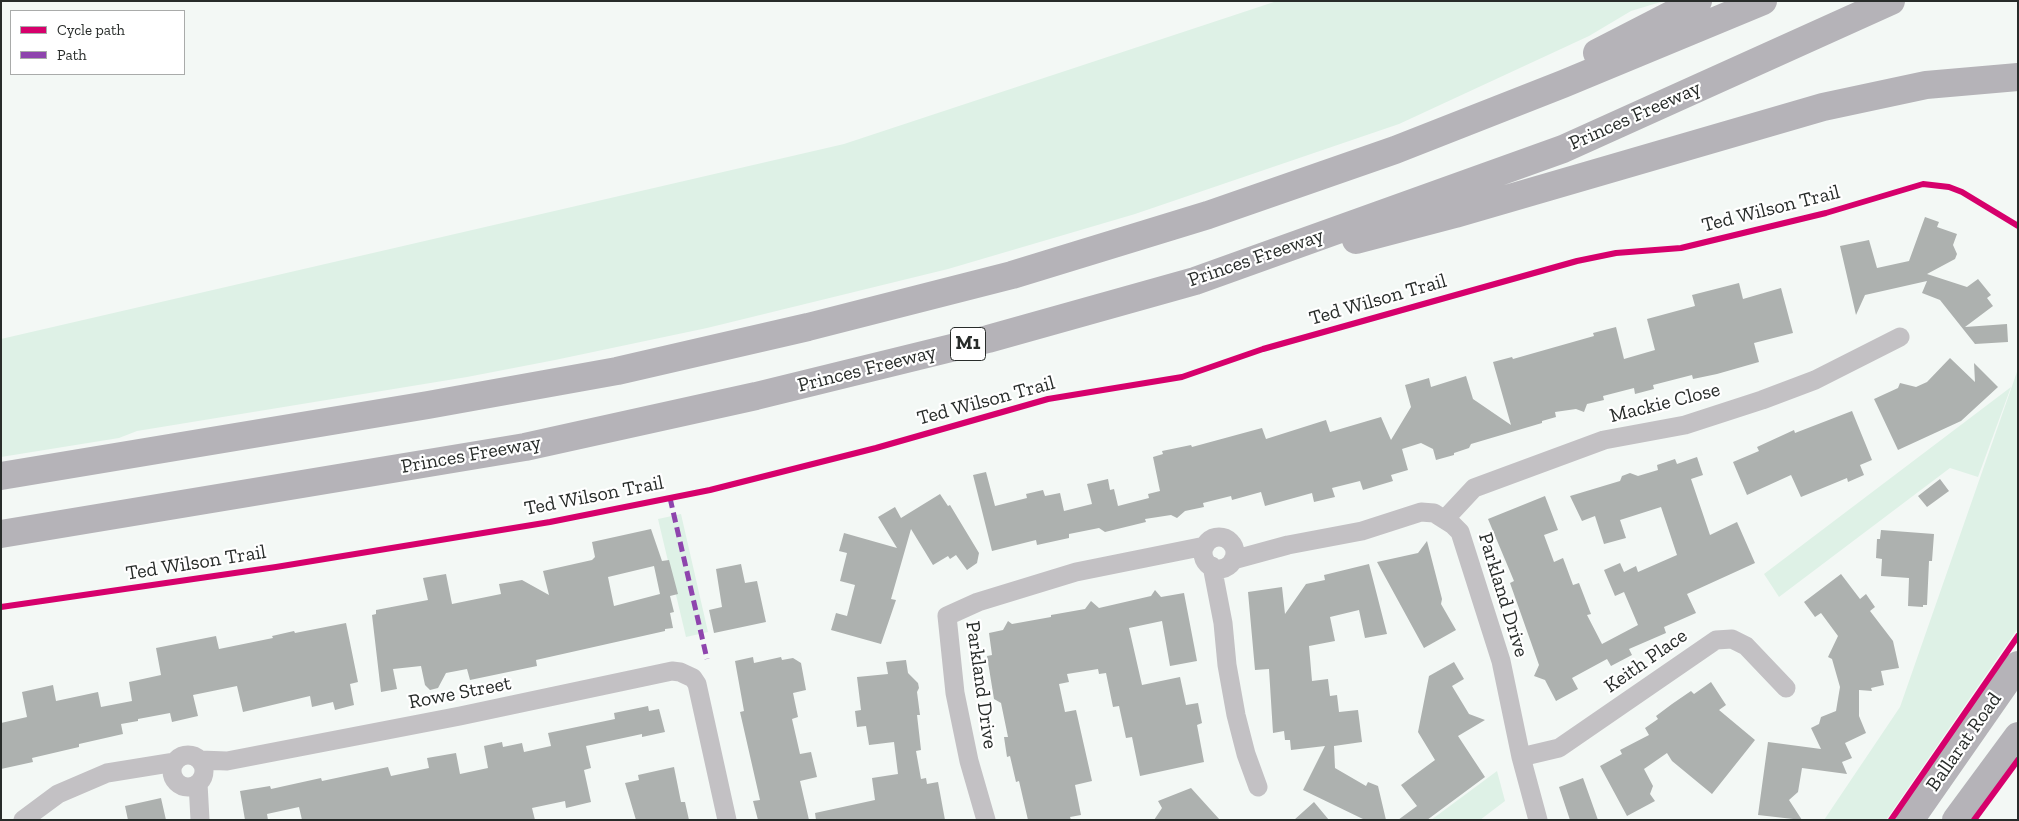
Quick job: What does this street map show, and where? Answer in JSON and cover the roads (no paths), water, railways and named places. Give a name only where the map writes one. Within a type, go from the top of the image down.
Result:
[{"type":"highway","points":[[1395,150],[1551,76],[1698,1]]},
{"type":"highway","points":[[1,476],[428,406],[617,371],[808,327],[1012,275],[1208,215],[1395,150],[1563,84],[1763,1]]},
{"type":"highway","name":"Princes Freeway","points":[[1,534],[525,447],[756,396],[949,348],[1195,281],[1563,149],[1892,1]]},
{"type":"highway","points":[[1195,281],[1455,214],[1823,107],[1926,85],[2018,77]]},
{"type":"highway","name":"Ballarat Road","points":[[1910,820],[2018,665]]},
{"type":"highway","name":"Ballarat Road","points":[[1956,820],[2018,736]]},
{"type":"street","name":"Mackie Close","points":[[1446,518],[1474,488],[1604,440],[1685,424],[1762,400],[1815,380],[1900,337]]},
{"type":"street","name":"Parkland Drive","points":[[986,820],[969,761],[957,703],[947,616],[978,602],[1076,572],[1151,558],[1219,558],[1362,531],[1421,512],[1434,513],[1446,518],[1460,532],[1501,661],[1521,756],[1538,820]]},
{"type":"street","points":[[1219,558],[1227,665],[1236,715],[1246,754],[1258,787]]},
{"type":"street","name":"Keith Place","points":[[1521,756],[1559,748],[1716,640],[1732,639],[1746,646],[1786,688]]},
{"type":"street","name":"Rowe Street","points":[[23,820],[58,794],[107,773],[131,770],[189,775],[227,762],[460,716],[672,671],[688,675],[697,684],[727,820]]},
{"type":"street","points":[[189,775],[200,819]]}]
